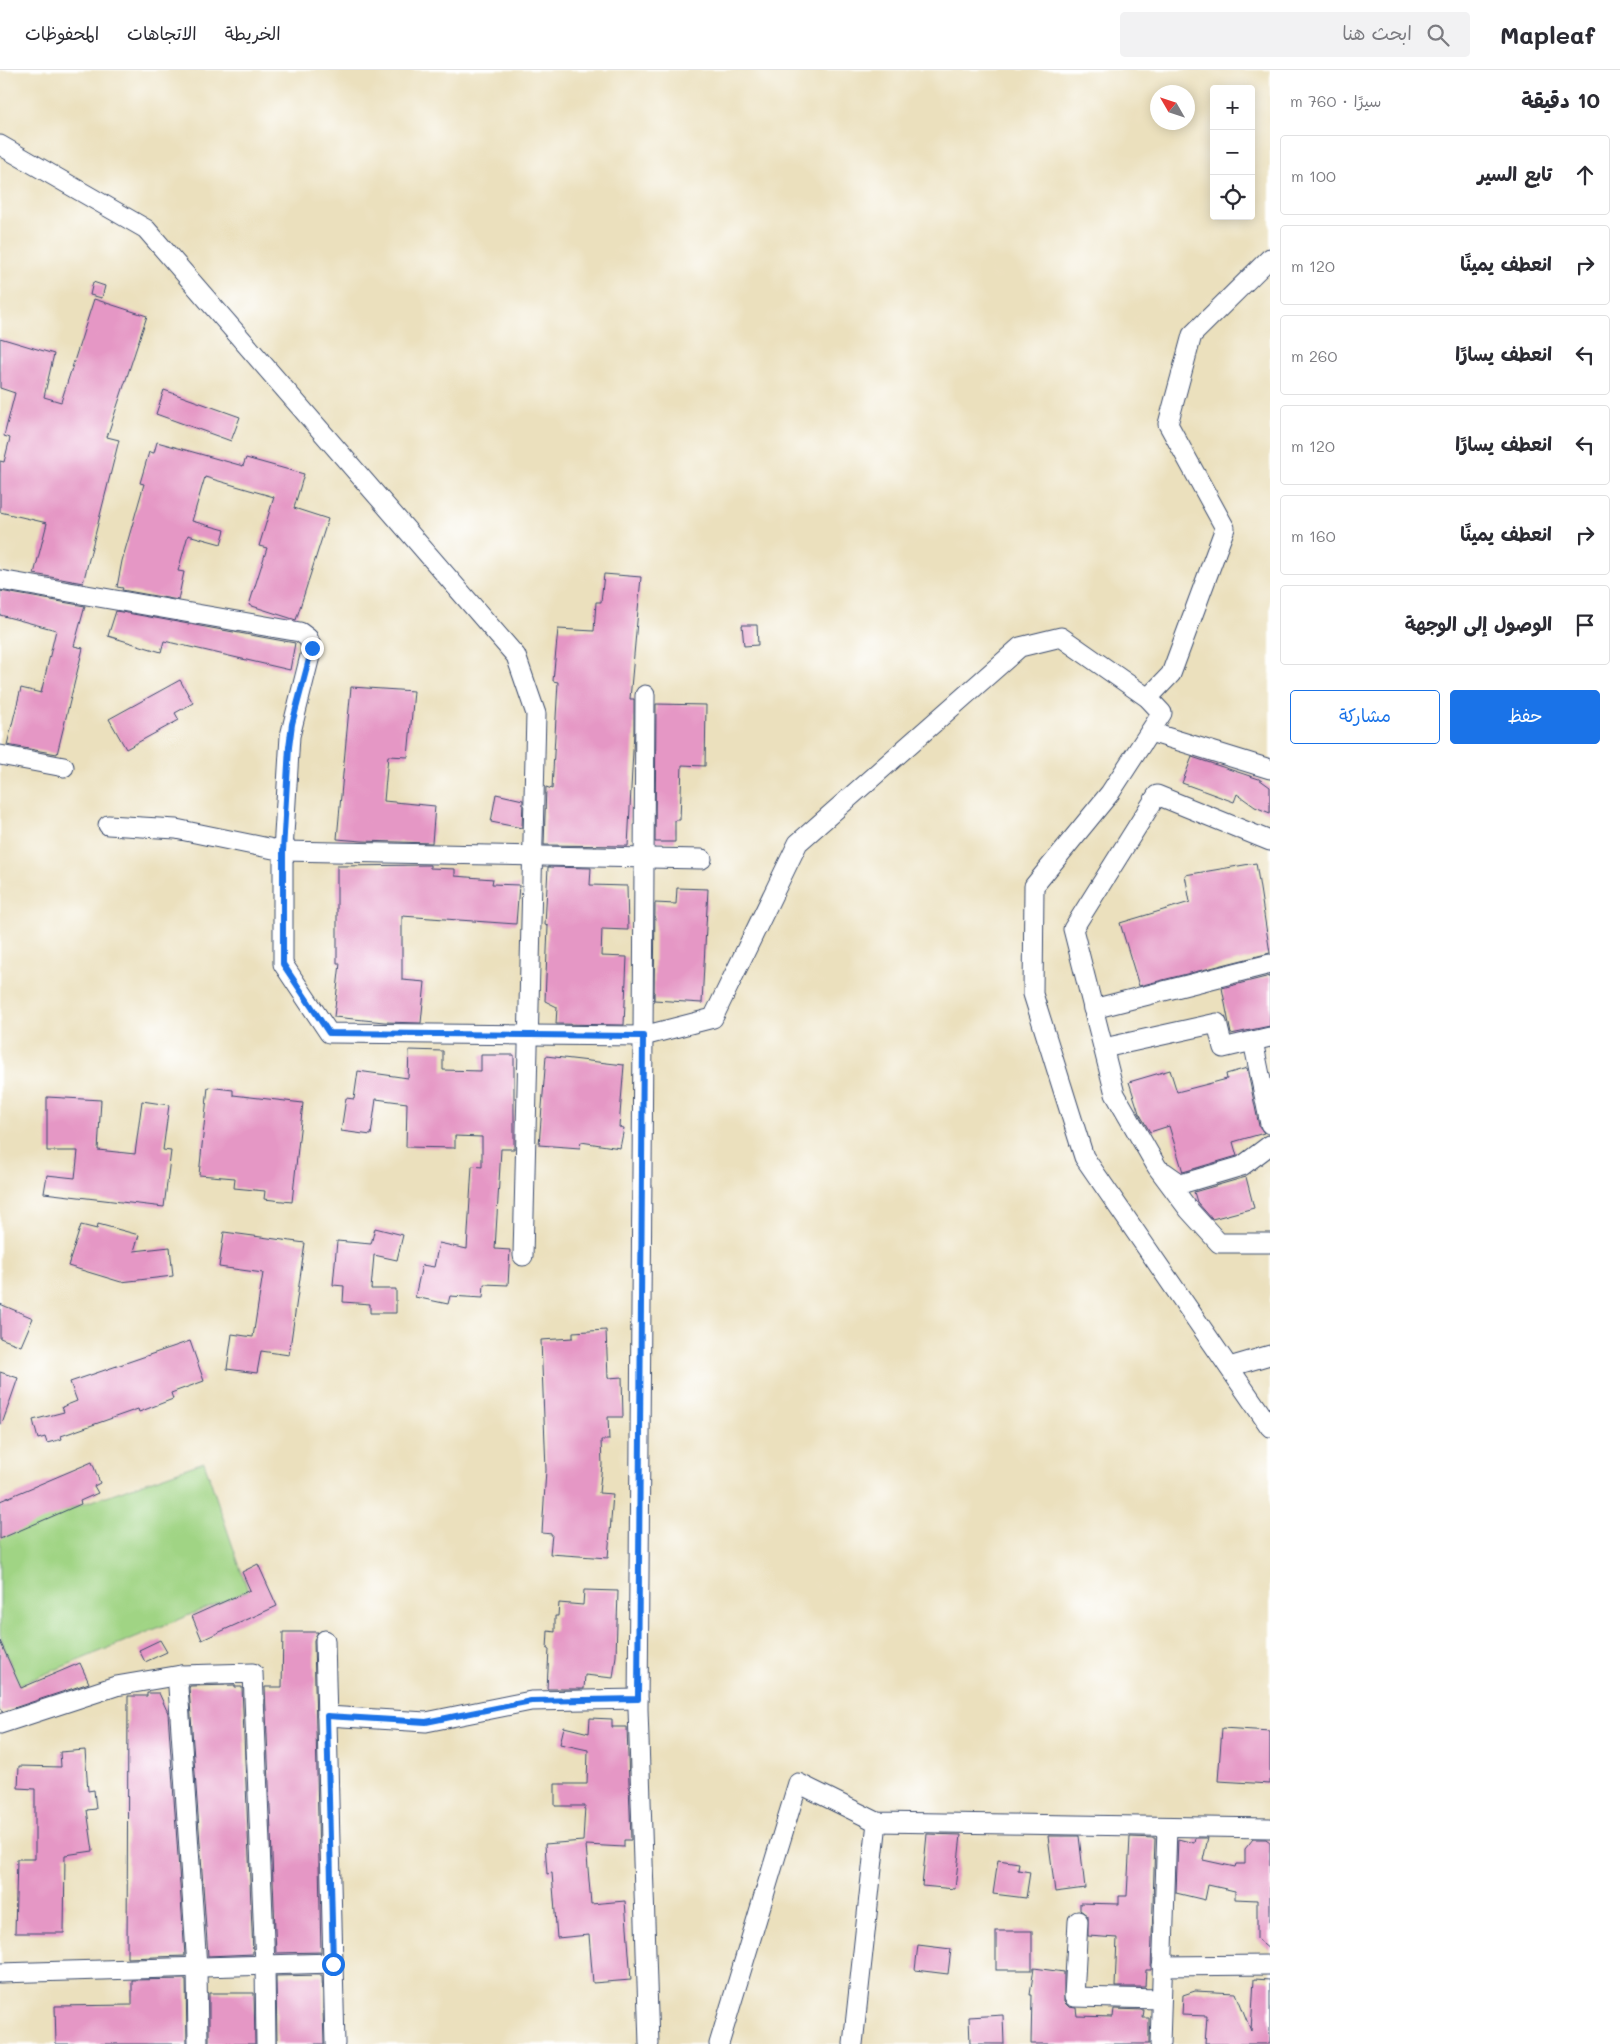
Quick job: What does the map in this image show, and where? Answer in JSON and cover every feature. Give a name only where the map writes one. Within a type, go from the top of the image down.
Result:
[{"type":"street","points":[[0,145],[146,229],[516,656],[536,714],[523,1256]]},
{"type":"street","points":[[1148,698],[1171,674],[1225,528],[1168,424],[1192,335],[1270,258]]},
{"type":"street","points":[[0,580],[304,634],[310,642],[312,648],[290,736],[283,851],[283,964],[329,1033],[643,1036],[713,1018],[798,843],[1020,647],[1061,637],[1148,698],[1162,713],[1110,793],[1034,886],[1033,994],[1084,1157],[1270,1427]]},
{"type":"street","points":[[645,695],[638,1699],[649,2044]]},
{"type":"street","points":[[1150,732],[1270,769]]},
{"type":"street","points":[[0,755],[64,766]]},
{"type":"street","points":[[1270,841],[1157,795],[1073,929],[1115,1094],[1157,1167],[1189,1210],[1219,1242],[1270,1243]]},
{"type":"street","points":[[108,825],[176,829],[283,851],[702,859]]},
{"type":"street","points":[[1093,1009],[1270,964]]},
{"type":"street","points":[[1104,1048],[1217,1023],[1223,1048],[1262,1039],[1270,1124]]},
{"type":"street","points":[[1157,1167],[1181,1184],[1242,1166],[1270,1145]]},
{"type":"street","points":[[1229,1367],[1270,1355]]},
{"type":"street","points":[[325,1640],[335,2044]]},
{"type":"street","points":[[0,1724],[116,1686],[181,1675],[253,1673],[265,1965],[266,2044]]},
{"type":"street","points":[[181,1675],[178,1687],[197,1967],[198,2044]]},
{"type":"street","points":[[327,1716],[426,1722],[531,1701],[638,1699]]},
{"type":"street","points":[[719,2044],[798,1783],[877,1822],[1270,1828]]},
{"type":"street","points":[[853,2044],[877,1822]]},
{"type":"street","points":[[1160,2044],[1167,1827]]},
{"type":"street","points":[[1078,1921],[1074,1997],[1162,1999]]},
{"type":"street","points":[[0,1973],[333,1964]]},
{"type":"street","points":[[1162,1966],[1270,1965]]},
{"type":"green space","points":[[204,1462],[248,1591],[18,1685],[0,1635],[0,1533]]},
{"type":"building","points":[[93,282],[105,286],[102,298],[90,295]]},
{"type":"building","points":[[94,299],[147,316],[107,437],[119,440],[83,583],[34,574],[47,523],[0,512],[0,461],[4,462],[10,438],[4,436],[15,393],[0,388],[0,338],[54,354],[44,397],[61,402]]},
{"type":"building","points":[[164,390],[240,417],[231,441],[156,414]]},
{"type":"building","points":[[157,442],[243,466],[246,458],[304,474],[294,508],[328,519],[296,620],[249,605],[267,548],[259,546],[274,497],[205,477],[192,521],[225,530],[221,544],[188,535],[178,571],[184,572],[178,600],[122,590],[123,588],[117,587],[122,561],[144,484],[140,483],[149,452],[154,453]]},
{"type":"building","points":[[604,574],[641,577],[630,699],[634,699],[634,732],[628,846],[544,845],[546,787],[552,789],[558,682],[553,681],[558,629],[594,631],[596,602],[601,602]]},
{"type":"building","points":[[0,591],[85,606],[74,646],[83,648],[57,754],[7,745],[21,688],[41,693],[56,630],[0,615]]},
{"type":"building","points":[[116,611],[295,643],[290,670],[164,641],[161,652],[108,636]]},
{"type":"building","points":[[742,625],[757,625],[758,645],[744,646]]},
{"type":"building","points":[[180,680],[193,703],[175,713],[179,720],[126,749],[109,719]]},
{"type":"building","points":[[351,687],[414,691],[408,757],[388,756],[384,801],[435,806],[432,843],[337,839]]},
{"type":"building","points":[[656,704],[706,705],[705,766],[682,765],[680,820],[675,820],[675,842],[655,842]]},
{"type":"building","points":[[1192,757],[1259,779],[1270,787],[1270,813],[1255,807],[1237,794],[1234,802],[1182,783]]},
{"type":"building","points":[[496,794],[523,800],[522,828],[491,822]]},
{"type":"building","points":[[1256,863],[1270,953],[1139,986],[1120,923],[1190,902],[1185,875]]},
{"type":"building","points":[[430,865],[430,868],[455,869],[455,876],[493,879],[492,884],[519,885],[516,924],[402,916],[402,980],[425,982],[421,1023],[384,1022],[334,1017],[340,963],[337,963],[337,866]]},
{"type":"building","points":[[548,867],[591,868],[590,885],[627,886],[628,930],[602,929],[601,956],[627,957],[624,1025],[556,1024],[557,1007],[545,1001],[548,926],[545,925]]},
{"type":"building","points":[[677,888],[708,889],[702,1003],[654,1000],[655,903],[676,904]]},
{"type":"building","points":[[1270,976],[1270,1026],[1231,1034],[1222,988]]},
{"type":"building","points":[[409,1050],[443,1051],[443,1070],[481,1071],[481,1055],[514,1055],[514,1149],[501,1149],[495,1249],[510,1250],[508,1285],[484,1284],[483,1298],[450,1296],[448,1304],[415,1297],[422,1265],[434,1267],[439,1243],[467,1249],[472,1166],[482,1167],[482,1137],[455,1136],[455,1148],[406,1147],[407,1103],[376,1099],[371,1135],[341,1131],[346,1098],[354,1099],[358,1071],[408,1078]]},
{"type":"building","points":[[546,1056],[624,1065],[619,1127],[624,1128],[620,1148],[581,1142],[580,1148],[539,1145]]},
{"type":"building","points":[[1247,1068],[1259,1126],[1264,1133],[1233,1142],[1237,1156],[1183,1172],[1169,1126],[1150,1132],[1139,1113],[1129,1082],[1170,1070],[1177,1092],[1227,1079],[1226,1074]]},
{"type":"building","points":[[208,1087],[233,1090],[233,1095],[303,1103],[292,1202],[264,1199],[265,1191],[234,1188],[235,1178],[199,1175]]},
{"type":"building","points":[[47,1097],[101,1100],[98,1150],[135,1154],[142,1101],[169,1105],[163,1150],[171,1151],[164,1207],[44,1193],[47,1175],[75,1178],[78,1151],[47,1151]]},
{"type":"building","points":[[1246,1177],[1254,1208],[1212,1219],[1197,1202],[1194,1192]]},
{"type":"building","points":[[98,1224],[139,1235],[134,1251],[170,1247],[173,1276],[121,1282],[68,1266],[81,1225],[97,1229]]},
{"type":"building","points":[[375,1228],[403,1235],[397,1260],[374,1255],[371,1289],[396,1289],[396,1313],[370,1313],[370,1304],[343,1302],[344,1286],[333,1285],[337,1241],[371,1244]]},
{"type":"building","points":[[224,1232],[305,1243],[289,1355],[261,1351],[257,1373],[227,1369],[232,1334],[253,1337],[263,1273],[219,1267]]},
{"type":"building","points":[[0,1304],[33,1318],[21,1346],[0,1338]]},
{"type":"building","points":[[606,1330],[608,1378],[622,1377],[623,1417],[608,1417],[609,1440],[601,1440],[602,1465],[599,1493],[613,1494],[608,1558],[550,1554],[552,1534],[542,1533],[546,1470],[541,1340],[573,1338],[573,1332]]},
{"type":"building","points":[[190,1341],[204,1381],[171,1393],[173,1399],[139,1412],[138,1409],[61,1436],[62,1439],[47,1443],[45,1437],[38,1439],[33,1420],[64,1412],[62,1407],[77,1401],[70,1382]]},
{"type":"building","points":[[0,1372],[18,1378],[2,1424],[0,1423]]},
{"type":"building","points":[[92,1462],[100,1483],[94,1486],[98,1493],[80,1501],[81,1504],[0,1539],[0,1501]]},
{"type":"building","points":[[258,1564],[277,1606],[202,1640],[192,1616],[250,1590],[242,1572]]},
{"type":"building","points":[[584,1590],[618,1591],[616,1656],[613,1678],[585,1675],[584,1689],[547,1689],[548,1631],[555,1632],[555,1616],[558,1616],[559,1603],[583,1605]]},
{"type":"building","points":[[283,1632],[318,1632],[314,1640],[321,1952],[276,1953],[265,1687],[282,1687]]},
{"type":"building","points":[[160,1640],[167,1652],[145,1662],[139,1650]]},
{"type":"building","points":[[0,1641],[21,1688],[80,1663],[89,1683],[2,1712],[0,1707]]},
{"type":"building","points":[[235,1685],[235,1687],[242,1687],[253,1954],[208,1956],[189,1688],[190,1686]]},
{"type":"building","points":[[147,1693],[159,1693],[168,1713],[185,1956],[127,1958],[128,1696],[147,1696]]},
{"type":"building","points":[[590,1718],[612,1719],[612,1727],[627,1727],[631,1840],[624,1840],[624,1847],[586,1845],[591,1904],[625,1901],[631,1980],[593,1983],[589,1935],[557,1938],[552,1873],[547,1874],[545,1844],[583,1841],[585,1806],[555,1806],[555,1784],[587,1784],[588,1750],[560,1744],[564,1727],[589,1733]]},
{"type":"building","points":[[1222,1728],[1270,1731],[1270,1784],[1218,1781]]},
{"type":"building","points":[[85,1750],[88,1791],[94,1790],[96,1809],[87,1810],[93,1851],[65,1855],[64,1933],[15,1933],[17,1859],[35,1859],[35,1789],[18,1788],[19,1766],[61,1767],[60,1752]]},
{"type":"building","points":[[927,1834],[961,1835],[955,1889],[922,1886]]},
{"type":"building","points":[[1048,1836],[1079,1836],[1085,1888],[1055,1892]]},
{"type":"building","points":[[1130,1837],[1155,1838],[1151,1970],[1146,1970],[1145,1987],[1115,1987],[1117,1938],[1088,1936],[1088,1916],[1080,1910],[1080,1903],[1119,1904],[1119,1896],[1127,1896]]},
{"type":"building","points":[[1195,1838],[1208,1838],[1203,1860],[1235,1867],[1236,1864],[1245,1864],[1245,1849],[1253,1839],[1266,1839],[1270,1842],[1270,1950],[1257,1939],[1257,1900],[1235,1899],[1235,1891],[1208,1885],[1205,1900],[1176,1893],[1178,1839],[1194,1843]]},
{"type":"building","points":[[998,1860],[1019,1863],[1018,1870],[1030,1872],[1026,1898],[993,1894]]},
{"type":"building","points":[[996,1931],[1032,1931],[1032,1970],[996,1970]]},
{"type":"building","points":[[918,1945],[951,1949],[948,1974],[915,1970]]},
{"type":"building","points":[[1034,1968],[1064,1972],[1064,2002],[1069,2007],[1076,2008],[1077,2016],[1113,2017],[1114,2009],[1144,2010],[1143,2018],[1149,2018],[1149,2044],[1031,2044],[1032,1995],[1030,1995]]},
{"type":"building","points":[[322,1975],[324,2044],[277,2044],[276,1976]]},
{"type":"building","points":[[186,1979],[187,2044],[56,2044],[55,2006],[132,2005],[132,1980]]},
{"type":"building","points":[[1254,1979],[1270,1980],[1270,2044],[1205,2044],[1207,2016],[1182,2015],[1183,1995],[1195,1991],[1236,1993],[1251,2031]]},
{"type":"building","points":[[209,1993],[254,1993],[255,2044],[209,2044]]},
{"type":"building","points":[[1003,2015],[1004,2044],[970,2044],[969,2017]]},
{"type":"route","points":[[312,648],[292,724],[289,747],[283,851],[283,964],[329,1033],[643,1036],[638,1699],[531,1701],[426,1722],[327,1716],[333,1964]]}]
